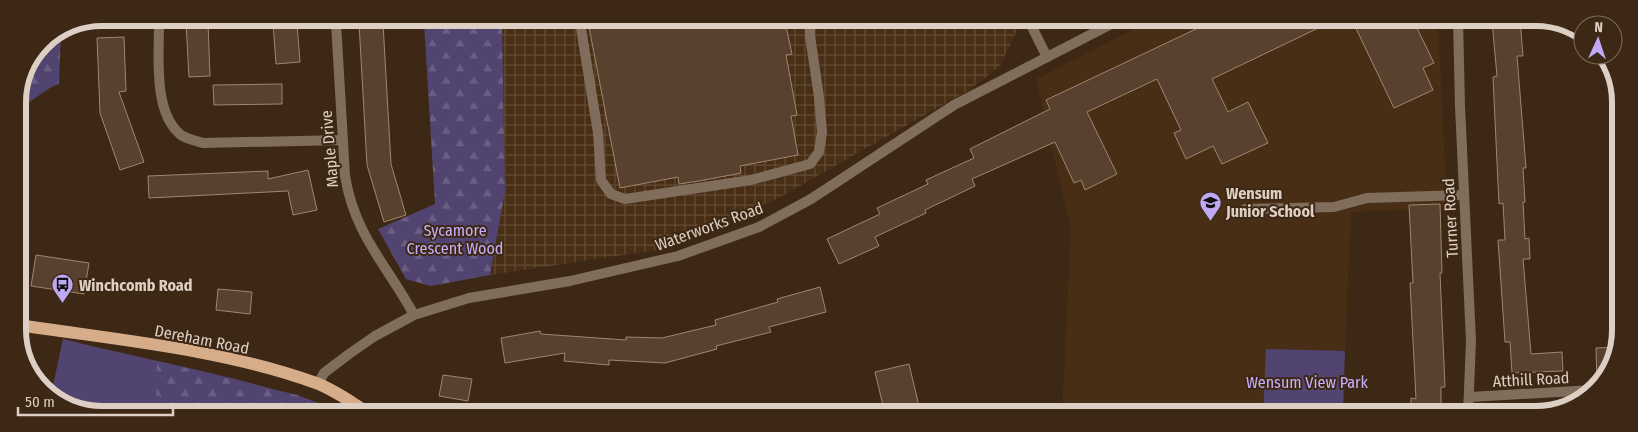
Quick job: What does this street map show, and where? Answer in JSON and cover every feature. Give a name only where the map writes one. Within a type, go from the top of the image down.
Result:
[{"type":"main road","name":"Dereham Road","points":[[26,326],[199,353],[262,367],[318,384],[357,406]]},
{"type":"street","points":[[159,26],[162,106],[168,119],[182,136],[203,143],[343,140]]},
{"type":"street","name":"Maple Drive","points":[[336,26],[348,191],[357,222],[414,315]]},
{"type":"street","points":[[581,26],[598,133],[601,180],[611,194],[625,199],[751,180],[810,164],[819,152],[822,132],[820,97],[810,26]]},
{"type":"street","points":[[1032,26],[1047,57]]},
{"type":"street","name":"Waterworks Road","points":[[318,384],[324,373],[349,354],[375,336],[414,315],[469,298],[570,281],[678,256],[759,227],[811,199],[954,106],[1106,26]]},
{"type":"street","name":"Turner Road","points":[[1458,26],[1471,341],[1469,406]]},
{"type":"street","points":[[1245,209],[1334,207],[1367,198],[1464,195]]},
{"type":"street","name":"Atthill Road","points":[[1470,397],[1581,391]]},
{"type":"shaded area","points":[[502,26],[1022,26],[1018,28],[1000,66],[969,90],[773,201],[656,250],[490,275],[505,191]]},
{"type":"shaded area","name":"Wensum Junior School","points":[[1140,26],[1438,26],[1447,208],[1351,212],[1345,351],[1266,349],[1263,406],[1062,406],[1071,230],[1036,79]]},
{"type":"green space","name":"Sycamore Crescent Wood","points":[[424,26],[502,26],[505,191],[490,275],[431,286],[406,279],[378,229],[435,204]]},
{"type":"green space","points":[[61,39],[59,84],[26,103],[26,97],[32,73],[48,48]]},
{"type":"green space","points":[[63,339],[206,372],[276,390],[326,406],[102,406],[78,402],[64,396],[53,387]]},
{"type":"green space","name":"Wensum View Park","points":[[1266,349],[1345,351],[1343,406],[1263,406]]},
{"type":"green space","points":[[157,361],[297,395],[327,406],[156,406]]},
{"type":"building","points":[[186,26],[208,26],[210,76],[189,77]]},
{"type":"building","points":[[273,26],[297,26],[300,62],[276,64]]},
{"type":"building","points":[[359,26],[383,26],[391,164],[406,215],[384,222],[367,165]]},
{"type":"building","points":[[589,26],[786,26],[792,54],[786,55],[797,115],[791,116],[798,155],[740,166],[741,173],[699,181],[679,184],[678,177],[620,188]]},
{"type":"building","points":[[1202,26],[1322,26],[1212,79],[1228,112],[1248,102],[1268,143],[1222,164],[1213,146],[1186,159],[1174,133],[1181,130],[1157,79],[1087,112],[1117,174],[1085,190],[1081,180],[1074,183],[1055,142],[972,179],[975,186],[925,210],[926,213],[875,237],[879,246],[839,264],[827,239],[880,214],[877,208],[928,184],[926,180],[974,158],[970,149],[1050,109],[1046,100]]},
{"type":"building","points":[[1355,26],[1416,26],[1434,63],[1423,68],[1433,90],[1394,108]]},
{"type":"building","points":[[1492,26],[1521,26],[1523,56],[1517,56],[1526,168],[1523,168],[1525,239],[1529,238],[1530,259],[1523,259],[1531,354],[1562,352],[1563,371],[1512,373],[1510,342],[1505,342],[1498,240],[1505,240],[1503,203],[1499,204],[1493,77],[1497,76]]},
{"type":"building","points":[[124,37],[126,91],[119,92],[144,162],[120,170],[100,113],[97,38]]},
{"type":"building","points":[[282,84],[282,104],[214,105],[213,85]]},
{"type":"building","points":[[308,170],[317,210],[293,215],[288,191],[149,198],[148,176],[268,171],[268,179]]},
{"type":"building","points":[[1440,204],[1442,273],[1440,273],[1445,387],[1441,387],[1441,406],[1411,406],[1411,398],[1416,399],[1410,283],[1413,283],[1409,205]]},
{"type":"building","points":[[36,255],[89,263],[84,294],[31,286]]},
{"type":"building","points":[[820,287],[826,312],[769,327],[771,332],[716,346],[717,349],[665,363],[609,360],[609,365],[564,361],[565,353],[505,363],[501,338],[540,331],[541,334],[626,340],[626,337],[662,338],[716,325],[715,320],[778,302],[777,299]]},
{"type":"building","points":[[218,289],[252,292],[250,314],[216,310]]},
{"type":"building","points":[[1609,347],[1602,368],[1597,375],[1596,348]]},
{"type":"building","points":[[909,364],[919,406],[883,406],[875,372]]},
{"type":"building","points":[[443,375],[472,379],[468,401],[439,396]]},
{"type":"place","name":"Wensum Junior School","points":[[1210,221]]},
{"type":"place","name":"Winchcomb Road","points":[[63,304]]}]
